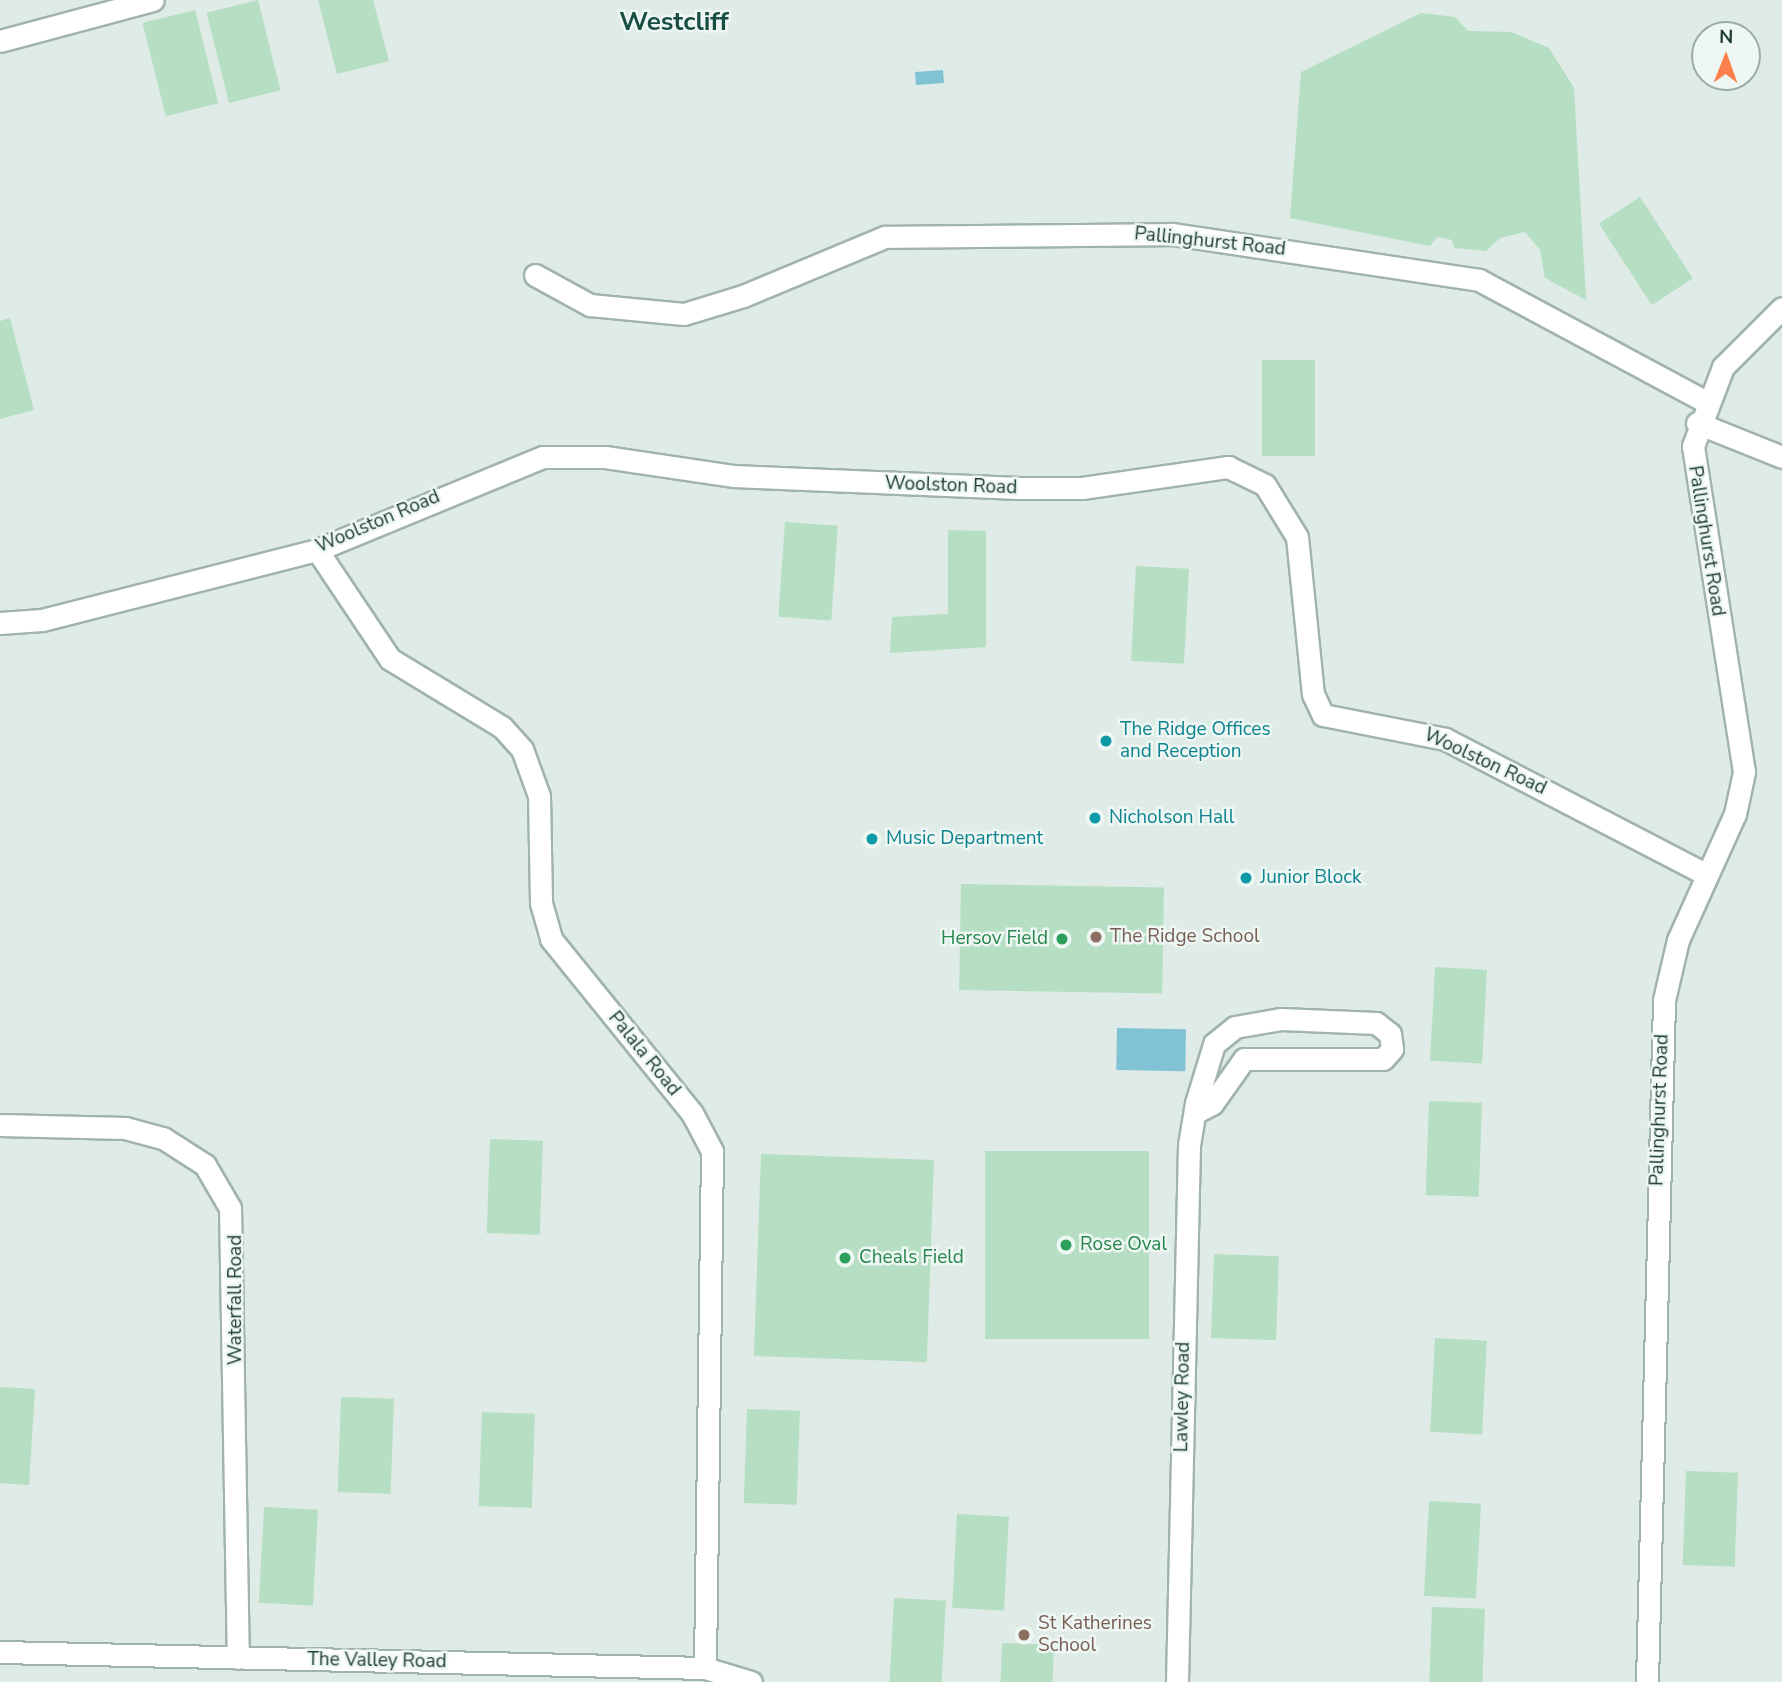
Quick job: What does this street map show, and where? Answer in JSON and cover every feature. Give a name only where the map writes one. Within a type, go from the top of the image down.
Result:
[{"type":"street","points":[[46,24],[72,0]]},
{"type":"street","points":[[0,41],[46,24],[153,0]]},
{"type":"street","name":"Pallinghurst Road","points":[[535,275],[590,305],[684,314],[743,296],[885,237],[1172,234],[1479,280],[1705,401],[1697,423],[1697,498],[1744,772],[1735,814],[1704,873],[1678,940],[1664,1000],[1647,1682]]},
{"type":"street","points":[[1705,401],[1734,353],[1782,309]]},
{"type":"street","points":[[1697,423],[1782,457]]},
{"type":"street","name":"Woolston Road","points":[[0,623],[42,620],[317,550],[487,476],[558,455],[733,476],[919,486],[1082,488],[1195,468],[1239,469],[1265,485],[1297,537],[1313,694],[1323,715],[1445,739],[1704,873]]},
{"type":"street","name":"Palala Road","points":[[317,550],[390,659],[502,727],[522,749],[539,796],[541,903],[551,939],[706,1136],[716,1182],[705,1668]]},
{"type":"street","name":"Lawley Road","points":[[1177,1682],[1189,1144],[1196,1112],[1214,1044],[1235,1027],[1281,1019],[1376,1023],[1390,1034],[1392,1049],[1383,1059],[1244,1059],[1212,1104],[1196,1112]]},
{"type":"street","name":"Waterfall Road","points":[[0,1125],[125,1128],[163,1138],[205,1165],[230,1208],[238,1658]]},
{"type":"street","name":"The Valley Road","points":[[0,1652],[705,1668],[751,1682]]},
{"type":"green space","points":[[258,0],[280,90],[229,103],[207,13]]},
{"type":"green space","points":[[318,0],[373,0],[389,61],[337,74]]},
{"type":"green space","points":[[195,10],[218,103],[166,116],[143,23]]},
{"type":"green space","points":[[1421,13],[1455,17],[1468,31],[1511,32],[1549,48],[1574,88],[1586,300],[1545,278],[1540,250],[1525,232],[1500,238],[1486,251],[1454,248],[1452,240],[1437,237],[1430,246],[1290,218],[1301,72]]},
{"type":"green space","points":[[1640,197],[1693,278],[1652,305],[1599,224]]},
{"type":"green space","points":[[10,318],[34,410],[0,419],[0,321]]},
{"type":"green space","points":[[1262,360],[1315,360],[1315,456],[1262,456]]},
{"type":"green space","points":[[785,522],[838,526],[831,620],[778,617]]},
{"type":"green space","points":[[948,530],[986,531],[986,647],[890,653],[892,617],[948,614]]},
{"type":"green space","points":[[1136,566],[1189,569],[1184,664],[1131,661]]},
{"type":"green space","name":"Hersov Field","points":[[961,884],[1164,888],[1162,994],[959,990]]},
{"type":"green space","points":[[1435,967],[1487,970],[1482,1064],[1430,1061]]},
{"type":"green space","points":[[1429,1101],[1482,1103],[1479,1197],[1426,1195]]},
{"type":"green space","points":[[490,1139],[543,1141],[540,1235],[487,1233]]},
{"type":"green space","name":"Rose Oval","points":[[985,1151],[1149,1151],[1149,1339],[985,1339]]},
{"type":"green space","name":"Cheals Field","points":[[761,1154],[934,1160],[927,1362],[754,1356]]},
{"type":"green space","points":[[1214,1254],[1279,1256],[1276,1340],[1211,1338]]},
{"type":"green space","points":[[1435,1338],[1487,1341],[1482,1435],[1430,1432]]},
{"type":"green space","points":[[0,1387],[35,1389],[29,1485],[0,1483]]},
{"type":"green space","points":[[341,1397],[394,1399],[391,1494],[338,1492]]},
{"type":"green space","points":[[747,1409],[800,1411],[797,1505],[744,1503]]},
{"type":"green space","points":[[482,1412],[535,1414],[532,1508],[479,1506]]},
{"type":"green space","points":[[1686,1471],[1738,1473],[1735,1567],[1683,1565]]},
{"type":"green space","points":[[1429,1501],[1481,1504],[1476,1599],[1424,1596]]},
{"type":"green space","points":[[264,1507],[318,1510],[313,1606],[259,1603]]},
{"type":"green space","points":[[957,1514],[1009,1517],[1004,1611],[952,1608]]},
{"type":"green space","points":[[894,1598],[946,1601],[942,1682],[890,1682]]},
{"type":"green space","points":[[1432,1607],[1485,1609],[1482,1682],[1429,1682]]},
{"type":"green space","points":[[1002,1643],[1054,1645],[1053,1682],[1001,1682]]},
{"type":"water","points":[[943,70],[944,83],[916,85],[915,72]]},
{"type":"water","points":[[1117,1028],[1186,1029],[1185,1071],[1116,1070]]},
{"type":"place","name":"The Ridge Offices and Reception","points":[[1106,741]]},
{"type":"place","name":"Nicholson Hall","points":[[1095,818]]},
{"type":"place","name":"Music Department","points":[[872,839]]},
{"type":"place","name":"Junior Block","points":[[1246,878]]},
{"type":"place","name":"The Ridge School","points":[[1096,937]]},
{"type":"place","name":"Hersov Field","points":[[1062,939]]},
{"type":"place","name":"Rose Oval","points":[[1066,1245]]},
{"type":"place","name":"Cheals Field","points":[[845,1258]]},
{"type":"place","name":"St Katherines School","points":[[1024,1635]]},
{"type":"district","name":"Westcliff","points":[[674,22]]}]
